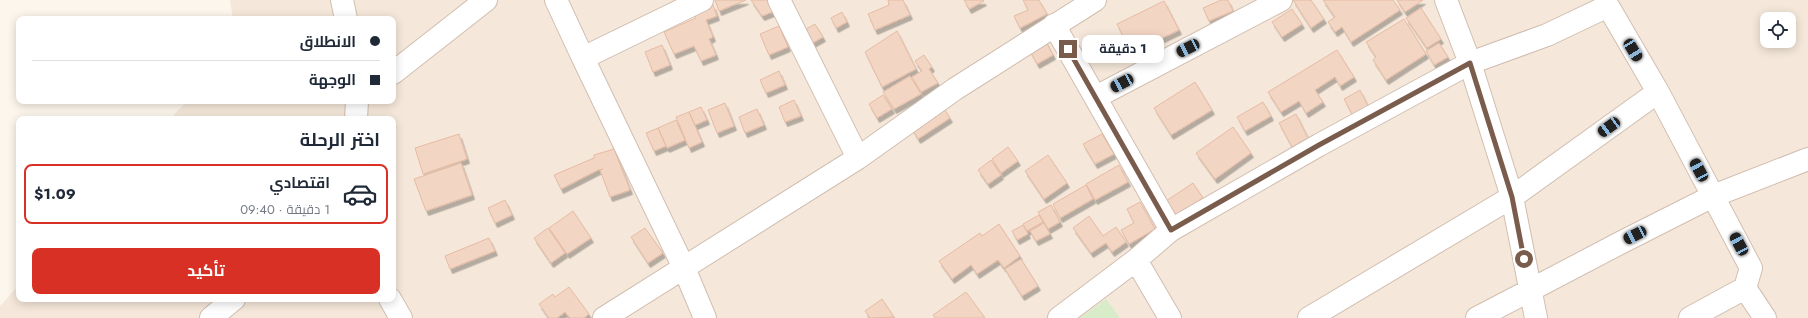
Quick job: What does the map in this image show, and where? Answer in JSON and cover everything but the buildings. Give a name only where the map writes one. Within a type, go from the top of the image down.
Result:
[{"type":"street","points":[[342,0],[345,16]]},
{"type":"street","points":[[396,71],[486,0]]},
{"type":"street","points":[[556,0],[684,268],[705,318]]},
{"type":"street","points":[[583,58],[702,0]]},
{"type":"street","points":[[779,0],[858,158]]},
{"type":"street","points":[[604,318],[858,158],[955,89],[1095,0]]},
{"type":"street","points":[[1096,97],[1281,0]]},
{"type":"street","points":[[1446,0],[1470,63],[1512,197],[1536,318]]},
{"type":"street","points":[[1059,318],[1136,260],[1171,230],[1319,145],[1470,63],[1547,35],[1611,3],[1751,268],[1745,288],[1690,318]]},
{"type":"street","points":[[1054,25],[1171,230]]},
{"type":"street","points":[[1309,318],[1512,197],[1658,92]]},
{"type":"street","points":[[1477,318],[1530,289],[1713,196],[1808,159]]},
{"type":"street","points":[[1136,260],[1170,318]]},
{"type":"street","points":[[1745,288],[1765,318]]},
{"type":"street","points":[[212,318],[231,302]]},
{"type":"street","points":[[392,302],[402,318]]},
{"type":"shaded area","points":[[230,0],[1808,0],[1808,318],[0,318],[0,306],[16,288],[16,302],[396,302],[396,116],[173,116],[184,104],[396,104],[396,16],[233,16]]},
{"type":"green space","points":[[1106,299],[1120,318],[1080,318]]},
{"type":"route","points":[[1068,49],[1171,230],[1319,145],[1470,63],[1512,197],[1524,259]]}]
